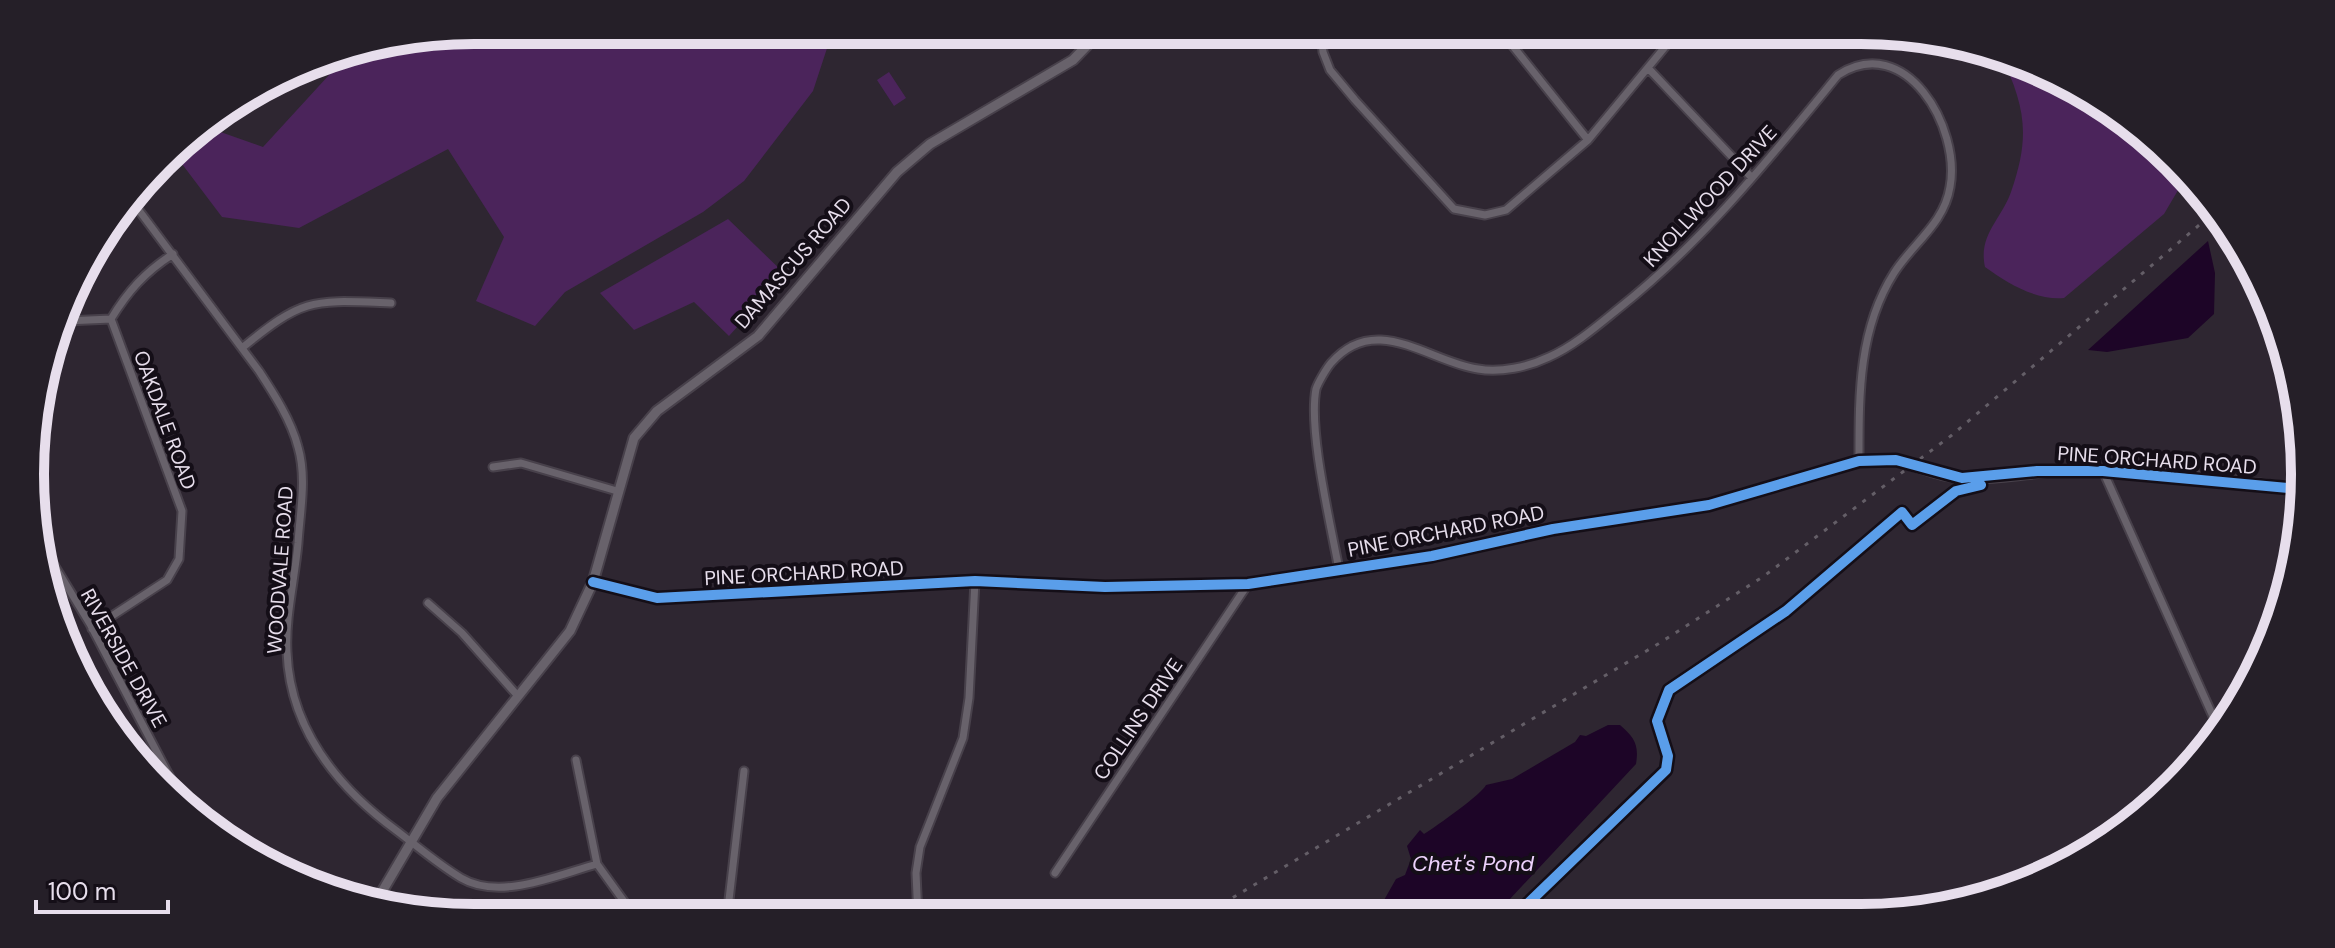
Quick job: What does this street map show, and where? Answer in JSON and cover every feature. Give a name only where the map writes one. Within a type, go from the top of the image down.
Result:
[{"type":"street","name":"DAMASCUS ROAD","points":[[593,582],[634,438],[657,411],[758,336],[897,172],[930,144],[1073,60],[1088,44]]},
{"type":"street","points":[[1322,44],[1330,70],[1454,209],[1485,215],[1506,210],[1588,140],[1668,44]]},
{"type":"street","points":[[1511,44],[1588,140]]},
{"type":"street","name":"KNOLLWOOD DRIVE","points":[[1339,570],[1324,491],[1315,412],[1317,387],[1331,363],[1368,342],[1388,339],[1476,369],[1505,371],[1548,358],[1594,329],[1658,278],[1752,178],[1838,75],[1852,66],[1874,62],[1899,70],[1941,116],[1953,160],[1950,190],[1942,215],[1894,272],[1872,318],[1858,381],[1859,461]]},
{"type":"street","points":[[1648,68],[1752,178]]},
{"type":"street","name":"WOODVALE ROAD","points":[[137,207],[276,397],[298,446],[301,468],[287,652],[294,698],[312,744],[326,765],[367,809],[464,880],[493,887],[519,885],[597,864]]},
{"type":"street","points":[[73,321],[111,319],[128,291],[152,268],[173,254]]},
{"type":"street","points":[[242,348],[289,311],[305,304],[331,301],[391,303]]},
{"type":"street","name":"OAKDALE ROAD","points":[[92,629],[167,580],[179,559],[182,511],[111,319]]},
{"type":"street","name":"PINE ORCHARD ROAD","points":[[593,582],[657,598],[975,581],[1105,587],[1248,584],[1432,556],[1553,529],[1709,505],[1859,461],[1896,460],[1962,478],[2037,471],[2103,471],[2290,488]]},
{"type":"street","points":[[493,467],[521,463],[617,491]]},
{"type":"street","points":[[2103,471],[2214,719]]},
{"type":"street","name":"RIVERSIDE DRIVE","points":[[54,565],[92,629],[171,779]]},
{"type":"street","points":[[917,904],[916,873],[920,847],[963,738],[969,698],[975,581]]},
{"type":"street","points":[[381,894],[437,798],[570,631],[593,582]]},
{"type":"street","name":"COLLINS DRIVE","points":[[1055,873],[1248,584]]},
{"type":"street","points":[[428,603],[451,621],[517,695]]},
{"type":"street","points":[[576,760],[597,864],[626,904]]},
{"type":"street","points":[[729,904],[744,771]]},
{"type":"shaded area","points":[[828,44],[813,91],[744,181],[703,212],[565,292],[535,326],[476,301],[504,237],[448,149],[299,228],[222,217],[180,161],[216,130],[263,147],[332,69],[390,52],[446,45]]},
{"type":"shaded area","points":[[2007,70],[2051,88],[2100,116],[2145,151],[2180,186],[2164,214],[2064,298],[2033,294],[1985,267],[1985,246],[2011,192],[2021,154],[2022,121]]},
{"type":"shaded area","points":[[889,72],[906,98],[894,106],[877,80]]},
{"type":"shaded area","points":[[728,219],[785,274],[729,336],[694,302],[634,330],[600,293]]},
{"type":"water","points":[[2208,241],[2215,273],[2214,314],[2188,338],[2107,352],[2088,350]]},
{"type":"water","name":"Chet's Pond","points":[[1608,725],[1620,725],[1636,747],[1636,764],[1505,904],[1382,904],[1396,879],[1405,875],[1411,859],[1407,846],[1420,830],[1424,834],[1430,830],[1486,785],[1512,779],[1575,742],[1580,735],[1586,736]]},
{"type":"railway","points":[[1222,904],[1658,644],[1764,576],[1952,435],[2207,219]]},
{"type":"cycle path","points":[[593,582],[657,598],[975,581],[1105,587],[1248,584],[1432,556],[1553,529],[1709,505],[1859,461],[1896,460],[1962,478],[2037,471],[2103,471],[2290,488]]},
{"type":"cycle path","points":[[1527,904],[1666,770],[1668,756],[1657,721],[1669,690],[1786,611],[1902,512],[1912,525],[1956,491],[1981,485]]}]
